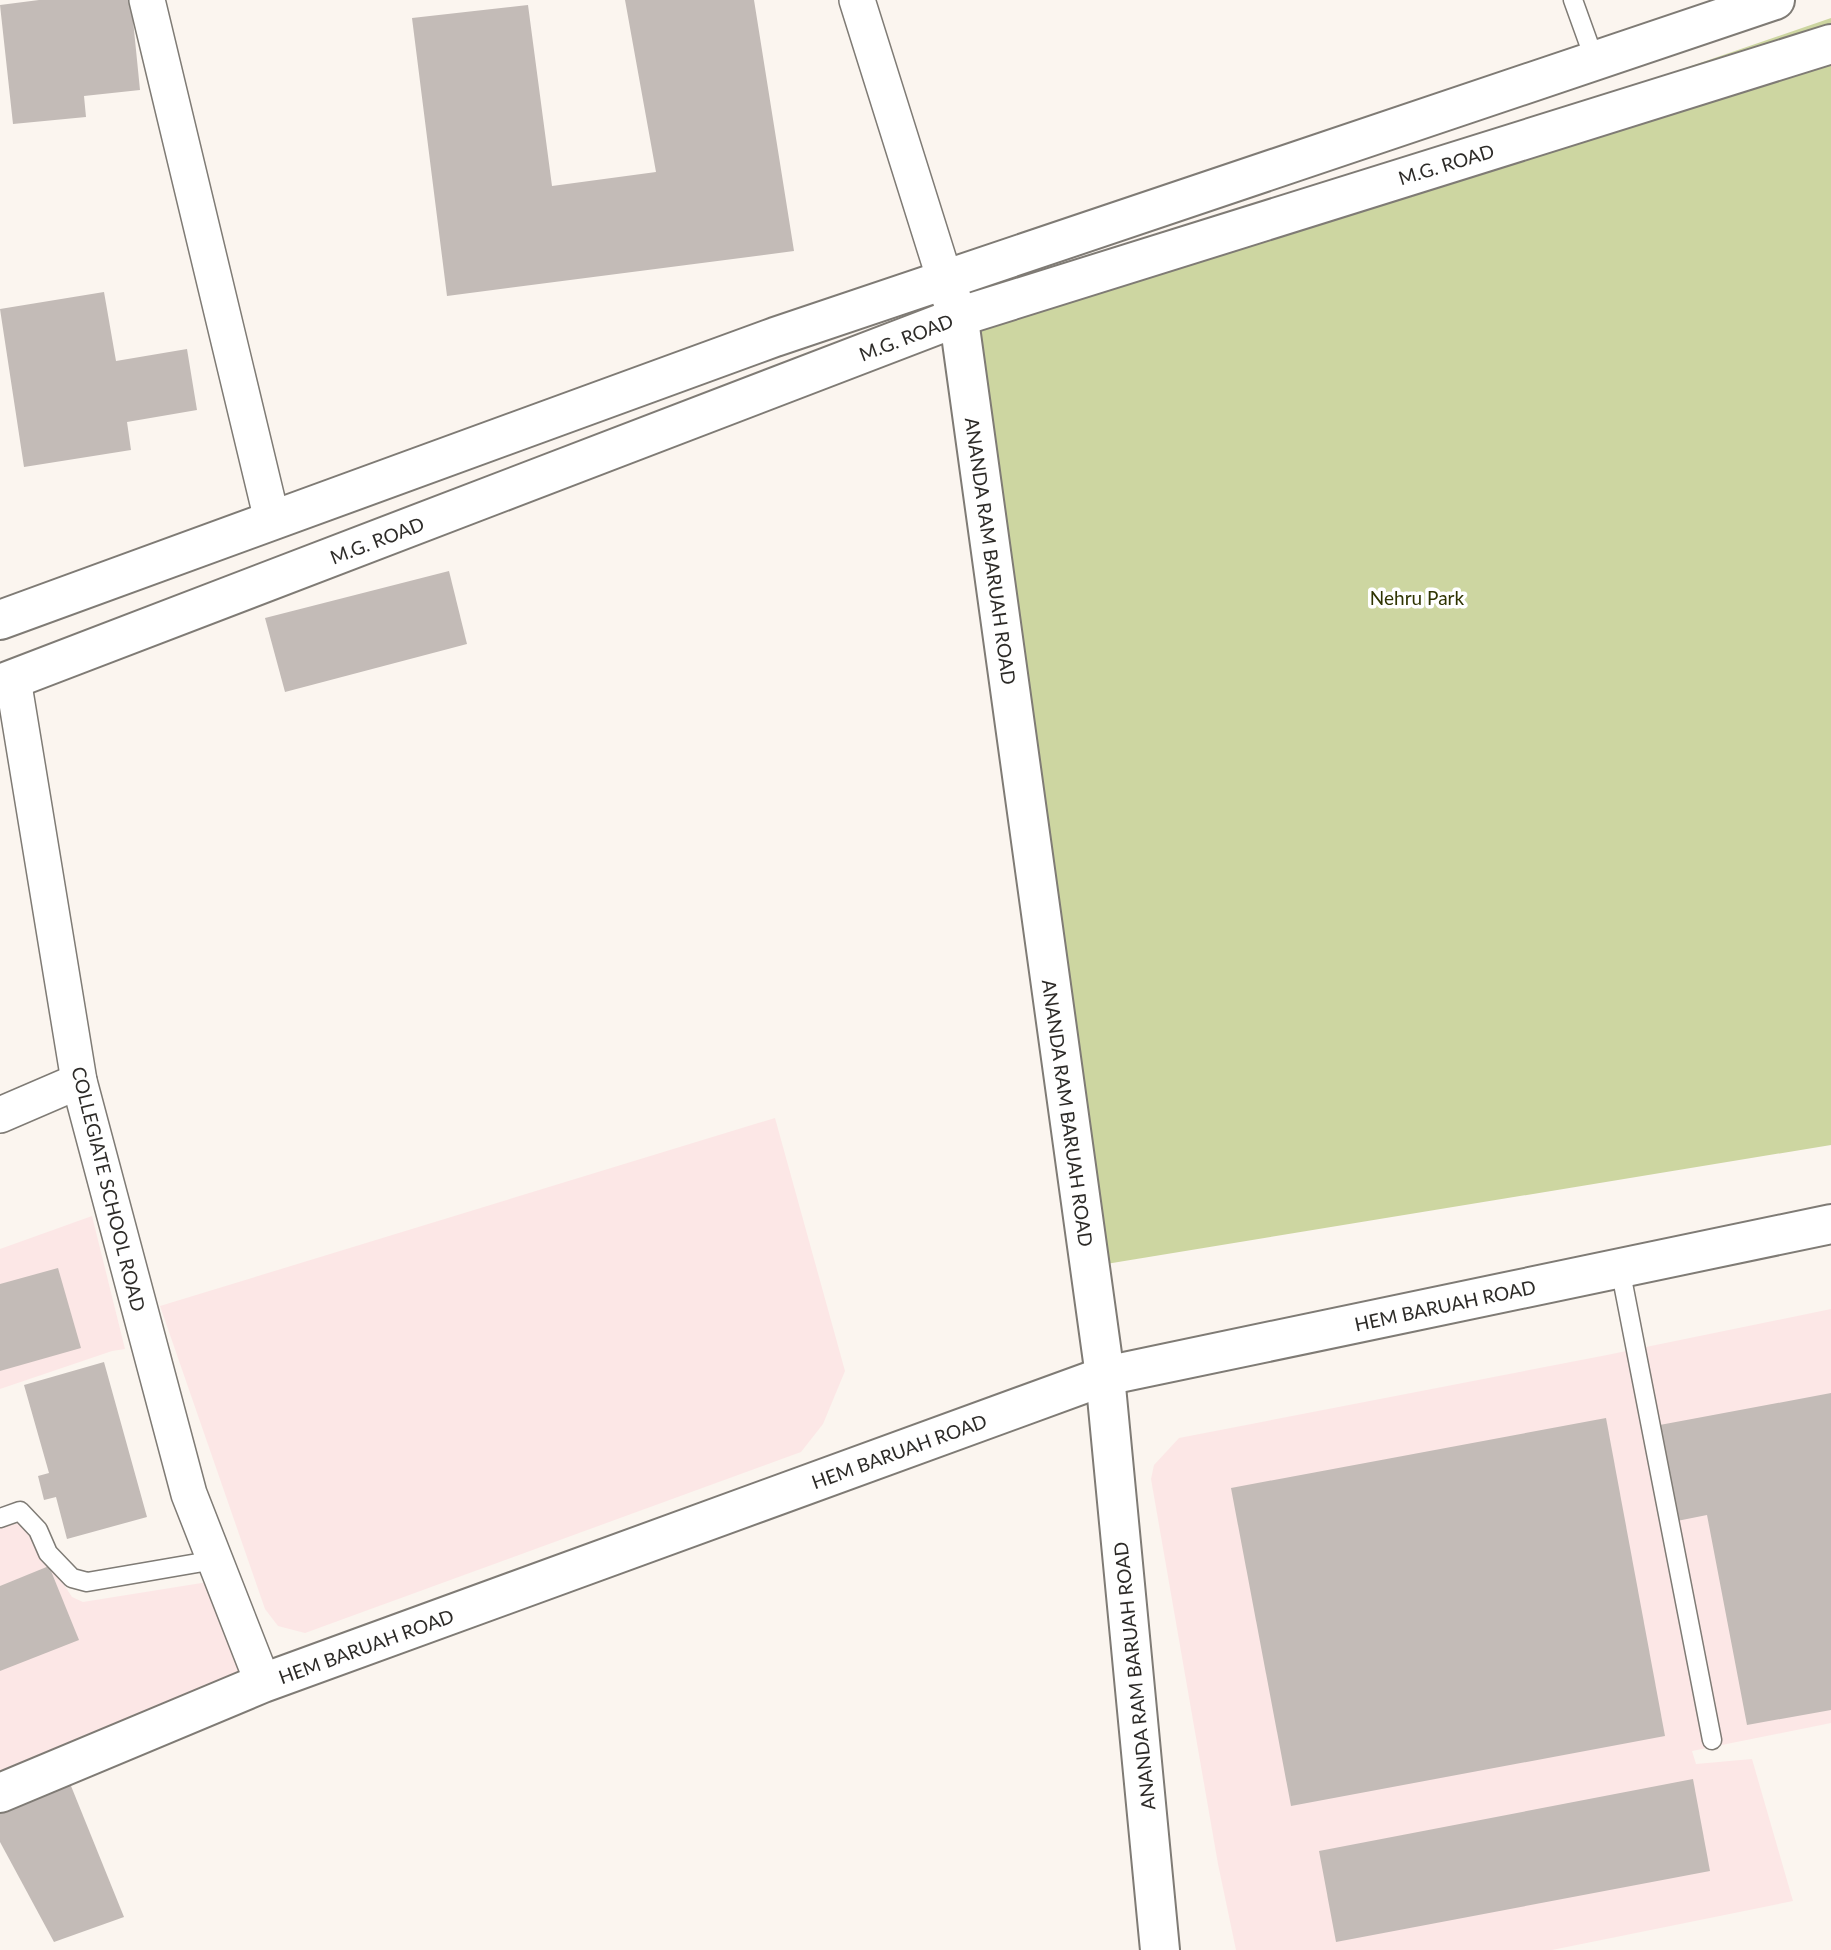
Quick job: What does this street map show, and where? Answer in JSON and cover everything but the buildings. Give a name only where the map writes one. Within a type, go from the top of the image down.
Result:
[{"type":"main road","points":[[0,620],[775,337],[1775,0]]},
{"type":"main road","name":"M.G. ROAD","points":[[6,682],[958,317],[1831,44]]},
{"type":"main road","name":"ANANDA RAM BARUAH ROAD","points":[[945,280],[958,317],[1105,1376],[1160,1950]]},
{"type":"main road","name":"HEM BARUAH ROAD","points":[[0,1793],[263,1683],[1105,1376],[1831,1224]]},
{"type":"street","points":[[147,0],[272,520]]},
{"type":"street","points":[[857,0],[945,280]]},
{"type":"street","name":"COLLEGIATE SCHOOL ROAD","points":[[6,682],[79,1081],[189,1494],[263,1683]]},
{"type":"street","points":[[0,1115],[79,1081]]},
{"type":"lane","points":[[1573,0],[1595,61]]},
{"type":"lane","points":[[1620,1268],[1712,1740]]},
{"type":"lane","points":[[0,1518],[20,1511],[38,1530],[48,1553],[72,1578],[88,1582],[215,1560]]},
{"type":"shaded area","points":[[775,1118],[845,1371],[823,1424],[801,1452],[305,1633],[278,1626],[265,1609],[160,1306]]},
{"type":"shaded area","points":[[92,1216],[125,1349],[0,1389],[0,1249]]},
{"type":"shaded area","points":[[1831,1309],[1831,1723],[1692,1751],[1696,1764],[1752,1759],[1793,1901],[1552,1950],[1236,1950],[1218,1864],[1151,1479],[1154,1465],[1179,1438]]},
{"type":"shaded area","points":[[19,1523],[26,1526],[72,1597],[83,1602],[208,1582],[247,1676],[0,1778],[0,1528]]},
{"type":"green space","name":"Nehru Park","points":[[1831,18],[1831,1145],[1100,1265],[958,318]]}]
